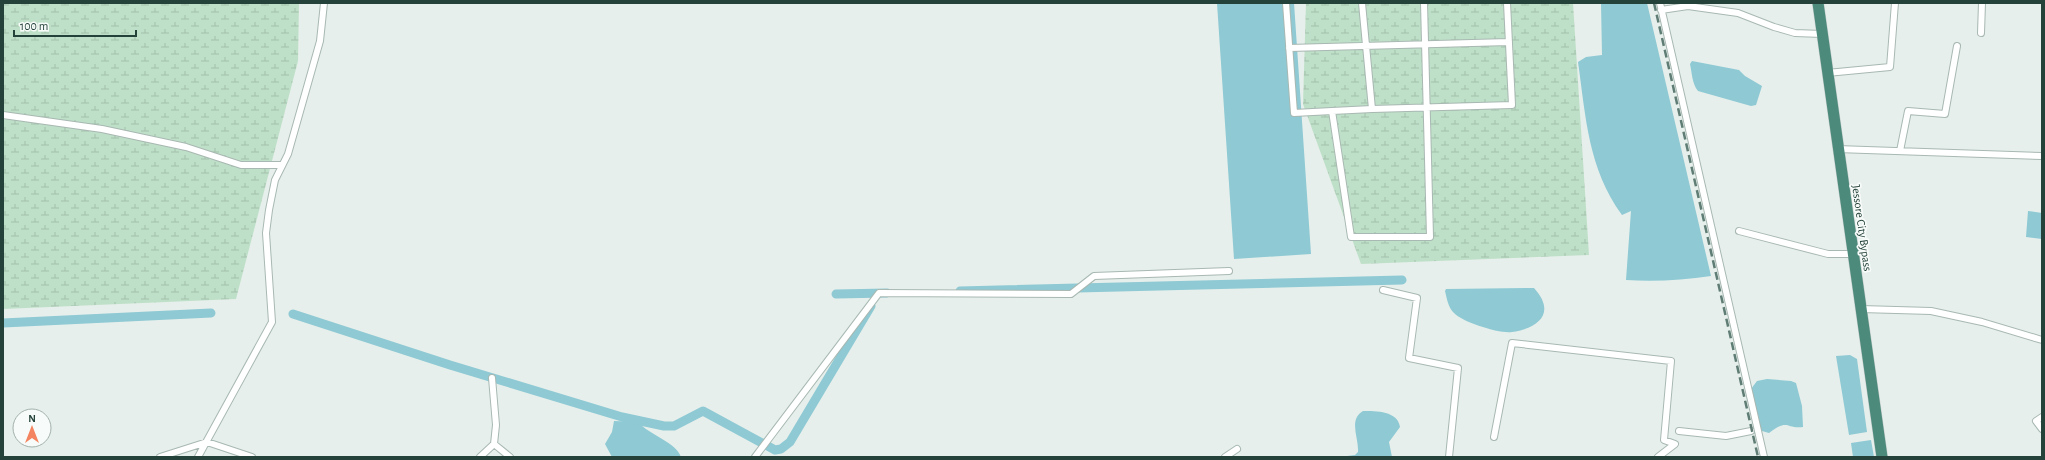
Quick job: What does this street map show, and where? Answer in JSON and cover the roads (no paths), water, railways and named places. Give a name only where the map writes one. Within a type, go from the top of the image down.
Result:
[{"type":"highway","name":"Jessore City Bypass","points":[[1818,3],[1882,457]]},
{"type":"street","points":[[198,457],[272,322],[266,232],[275,180],[288,154],[302,110],[320,41],[324,3]]},
{"type":"street","points":[[1286,3],[1294,113],[1332,110],[1512,105],[1507,3]]},
{"type":"street","points":[[1362,3],[1372,109]]},
{"type":"street","points":[[1332,110],[1351,237],[1430,237],[1424,3]]},
{"type":"street","points":[[1660,3],[1764,457]]},
{"type":"street","points":[[1827,73],[1890,67],[1895,3]]},
{"type":"street","points":[[1981,33],[1982,3]]},
{"type":"street","points":[[1661,10],[1688,6],[1738,13],[1774,27],[1795,33],[1822,34]]},
{"type":"street","points":[[1289,48],[1509,42]]},
{"type":"street","points":[[1900,151],[1908,111],[1945,114],[1956,46]]},
{"type":"street","points":[[3,115],[102,129],[186,147],[241,165],[282,165]]},
{"type":"street","points":[[1838,149],[2042,156]]},
{"type":"street","points":[[1739,231],[1828,254],[1853,254]]},
{"type":"street","points":[[754,457],[879,293],[1071,294],[1094,276],[1229,271]]},
{"type":"street","points":[[1383,290],[1417,298],[1409,358],[1458,368],[1449,457]]},
{"type":"street","points":[[1861,309],[1931,311],[1982,322],[2042,340]]},
{"type":"street","points":[[1494,437],[1512,343],[1671,361],[1664,440],[1675,444],[1658,456]]},
{"type":"street","points":[[480,457],[494,444],[496,425],[492,378]]},
{"type":"street","points":[[2042,417],[2036,421],[2042,428]]},
{"type":"street","points":[[1678,431],[1726,436],[1751,431]]},
{"type":"street","points":[[160,457],[207,442],[252,457]]},
{"type":"street","points":[[494,444],[510,457]]},
{"type":"street","points":[[1224,457],[1237,449]]},
{"type":"water","points":[[1217,3],[1294,3],[1311,254],[1234,259]]},
{"type":"water","points":[[1601,3],[1647,3],[1711,276],[1690,279],[1648,281],[1626,280],[1631,211],[1622,215],[1602,179],[1595,161],[1586,123],[1578,62],[1586,57],[1602,55]]},
{"type":"water","points":[[1692,61],[1739,70],[1745,76],[1762,86],[1756,105],[1751,106],[1698,91],[1692,78],[1690,64]]},
{"type":"water","points":[[2028,211],[2042,213],[2042,239],[2026,237]]},
{"type":"water","points":[[1534,288],[1544,304],[1542,318],[1530,327],[1512,332],[1490,329],[1458,316],[1450,308],[1445,291],[1446,289]]},
{"type":"water","points":[[1850,355],[1857,359],[1867,432],[1849,435],[1836,356]]},
{"type":"water","points":[[1767,379],[1791,381],[1796,383],[1802,406],[1803,427],[1784,425],[1769,433],[1762,431],[1757,423],[1751,389],[1757,381]]},
{"type":"water","points":[[1363,411],[1386,413],[1395,418],[1398,422],[1400,427],[1389,442],[1392,457],[1339,457],[1355,455],[1358,452],[1355,424],[1356,419]]},
{"type":"water","points":[[614,421],[638,422],[643,427],[674,447],[681,457],[612,457],[605,444],[612,432]]},
{"type":"water","points":[[1871,440],[1874,457],[1853,457],[1851,443]]},
{"type":"waterway","points":[[960,291],[1402,280]]},
{"type":"waterway","points":[[836,294],[887,293]]},
{"type":"waterway","points":[[293,314],[450,365],[622,417],[664,426],[674,426],[703,411],[775,450],[781,449],[790,442],[871,306]]},
{"type":"waterway","points":[[3,323],[211,313]]},
{"type":"railway","points":[[1654,3],[1758,457]]}]
